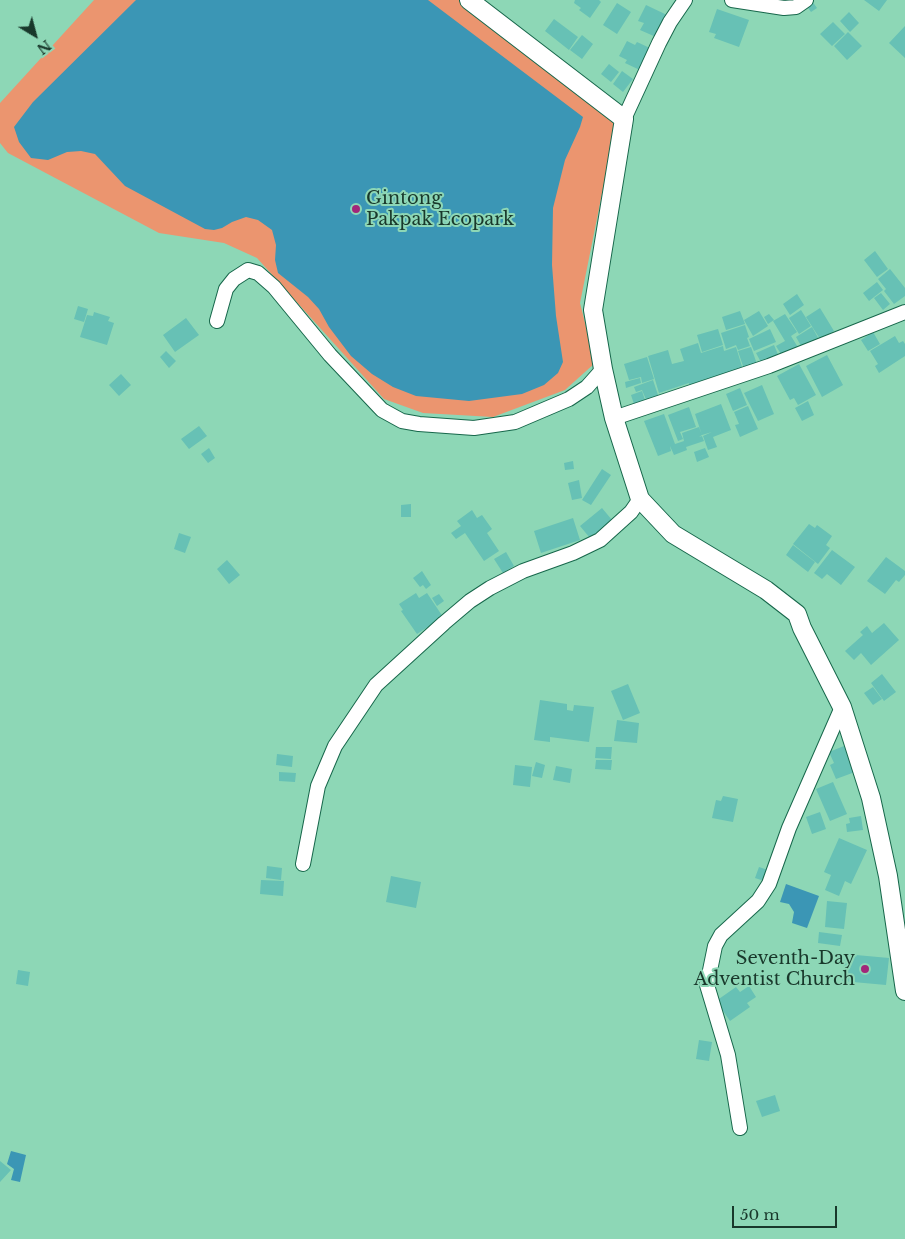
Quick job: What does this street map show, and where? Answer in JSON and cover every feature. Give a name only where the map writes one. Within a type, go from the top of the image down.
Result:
[{"type":"street","points":[[469,0],[624,120]]},
{"type":"street","points":[[685,0],[659,43],[624,120],[593,310],[603,369],[614,418],[640,499],[673,534],[766,590],[797,614],[802,628],[842,707],[874,808],[888,876],[905,992]]},
{"type":"street","points":[[732,0],[784,8],[796,7],[806,0]]},
{"type":"street","points":[[217,321],[226,289],[234,279],[248,270],[258,273],[274,288],[330,355],[382,410],[402,420],[419,424],[474,428],[515,422],[569,399],[587,387],[603,369]]},
{"type":"street","points":[[614,418],[769,366],[905,312]]},
{"type":"street","points":[[303,864],[318,786],[335,746],[376,685],[444,622],[470,601],[522,571],[573,553],[600,540],[630,512],[640,499]]},
{"type":"street","points":[[740,1128],[728,1055],[707,985],[715,946],[721,935],[758,901],[770,884],[789,828],[842,707]]},
{"type":"shaded area","name":"Gintong Pakpak Ecopark","points":[[94,0],[472,0],[619,109],[580,303],[595,363],[565,390],[493,417],[423,413],[384,399],[257,258],[224,243],[159,233],[8,153],[0,143],[0,103]]},
{"type":"water","name":"Gintong Pakpak Ecopark","points":[[136,0],[428,0],[583,117],[565,160],[553,208],[552,265],[556,316],[563,362],[558,373],[544,385],[522,394],[469,401],[416,396],[393,387],[372,374],[351,356],[329,327],[319,309],[308,297],[278,273],[275,260],[276,245],[272,230],[258,220],[246,217],[222,228],[214,230],[205,229],[125,186],[95,154],[81,151],[67,152],[48,160],[31,158],[19,142],[14,127],[33,102]]},
{"type":"water","points":[[786,884],[819,896],[807,928],[792,923],[794,912],[789,904],[780,902]]},
{"type":"water","points":[[11,1151],[26,1155],[20,1182],[11,1180],[14,1169],[7,1164]]},
{"type":"building","points":[[575,0],[599,0],[601,2],[590,18],[579,10],[581,8],[574,3]]},
{"type":"building","points":[[864,0],[887,0],[879,11]]},
{"type":"building","points":[[812,1],[817,8],[811,12],[806,5]]},
{"type":"building","points":[[617,3],[631,12],[617,34],[603,25]]},
{"type":"building","points":[[646,5],[667,15],[656,37],[640,30],[644,23],[638,21]]},
{"type":"building","points":[[717,9],[749,20],[739,47],[714,38],[716,34],[709,32]]},
{"type":"building","points":[[849,12],[859,23],[850,32],[840,21]]},
{"type":"building","points":[[554,19],[578,37],[569,50],[545,31]]},
{"type":"building","points":[[833,22],[845,34],[832,46],[820,34]]},
{"type":"building","points":[[905,26],[905,58],[889,43]]},
{"type":"building","points":[[848,32],[862,46],[847,60],[834,46]]},
{"type":"building","points":[[582,35],[593,44],[582,59],[570,50]]},
{"type":"building","points":[[627,41],[635,45],[637,42],[652,49],[642,71],[625,63],[627,60],[619,56]]},
{"type":"building","points":[[609,64],[619,72],[611,82],[601,74]]},
{"type":"building","points":[[622,71],[633,79],[623,92],[613,84]]},
{"type":"building","points":[[875,251],[888,269],[877,277],[864,260]]},
{"type":"building","points":[[890,269],[905,288],[905,296],[894,304],[878,279]]},
{"type":"building","points":[[877,282],[883,290],[869,301],[863,293]]},
{"type":"building","points":[[881,293],[890,304],[883,310],[874,298]]},
{"type":"building","points":[[797,294],[804,305],[790,315],[783,304]]},
{"type":"building","points":[[78,306],[88,309],[84,322],[74,319]]},
{"type":"building","points":[[820,308],[834,331],[820,339],[806,317]]},
{"type":"building","points":[[801,310],[811,326],[799,334],[789,318]]},
{"type":"building","points":[[740,311],[745,324],[726,330],[722,317]]},
{"type":"building","points":[[759,311],[768,326],[753,336],[744,320]]},
{"type":"building","points":[[94,312],[110,317],[108,321],[114,323],[107,345],[80,337],[87,315],[93,316]]},
{"type":"building","points":[[769,314],[774,320],[768,324],[764,317]]},
{"type":"building","points":[[785,314],[797,332],[791,336],[799,349],[784,359],[776,346],[785,341],[773,321]]},
{"type":"building","points":[[186,318],[199,335],[175,352],[163,335]]},
{"type":"building","points":[[745,325],[750,346],[738,350],[736,345],[726,349],[721,333]]},
{"type":"building","points":[[812,327],[820,341],[804,351],[796,337]]},
{"type":"building","points":[[718,329],[723,345],[702,352],[697,335]]},
{"type":"building","points":[[770,329],[776,342],[754,351],[749,339]]},
{"type":"building","points":[[873,332],[880,344],[868,351],[861,340]]},
{"type":"building","points":[[895,336],[899,343],[903,341],[905,344],[905,356],[879,373],[875,366],[878,364],[870,351]]},
{"type":"building","points":[[698,343],[701,353],[723,346],[724,351],[736,347],[743,370],[691,391],[689,383],[659,393],[648,356],[668,350],[672,364],[684,361],[680,349]]},
{"type":"building","points":[[774,345],[780,359],[763,366],[756,353]]},
{"type":"building","points":[[751,347],[758,367],[745,372],[738,351]]},
{"type":"building","points":[[166,351],[176,361],[169,368],[160,357]]},
{"type":"building","points":[[827,355],[843,385],[822,397],[806,366]]},
{"type":"building","points":[[647,357],[654,379],[642,383],[641,377],[629,380],[624,364]]},
{"type":"building","points":[[799,364],[816,395],[798,405],[794,398],[790,400],[777,376]]},
{"type":"building","points":[[121,374],[131,385],[119,396],[109,385]]},
{"type":"building","points":[[640,378],[641,383],[626,388],[625,382]]},
{"type":"building","points":[[653,380],[659,398],[647,402],[642,390],[636,392],[634,387]]},
{"type":"building","points":[[762,385],[774,414],[758,421],[744,393]]},
{"type":"building","points":[[740,388],[747,405],[733,411],[726,394]]},
{"type":"building","points":[[642,391],[646,403],[635,407],[631,395]]},
{"type":"building","points":[[808,401],[814,415],[802,421],[795,408]]},
{"type":"building","points":[[721,404],[731,430],[713,437],[717,447],[708,450],[703,436],[712,432],[702,435],[695,414]]},
{"type":"building","points":[[748,406],[758,429],[740,437],[735,425],[739,424],[734,412]]},
{"type":"building","points":[[689,407],[696,427],[680,432],[683,439],[678,441],[668,415]]},
{"type":"building","points":[[664,414],[675,444],[684,441],[682,433],[699,427],[702,435],[699,437],[702,436],[704,441],[686,447],[687,450],[674,455],[670,446],[671,451],[658,456],[644,421]]},
{"type":"building","points":[[199,426],[207,436],[189,449],[181,439]]},
{"type":"building","points":[[209,448],[215,458],[208,463],[201,454]]},
{"type":"building","points":[[705,448],[709,457],[697,462],[694,452]]},
{"type":"building","points":[[573,461],[574,469],[565,470],[564,463]]},
{"type":"building","points":[[602,469],[611,475],[591,505],[582,500]]},
{"type":"building","points":[[579,480],[582,498],[572,500],[568,483]]},
{"type":"building","points":[[411,504],[411,517],[401,517],[401,505]]},
{"type":"building","points":[[602,508],[612,520],[590,538],[580,526]]},
{"type":"building","points":[[472,510],[477,518],[482,515],[492,529],[487,533],[499,551],[484,561],[465,533],[456,539],[451,533],[461,526],[457,521]]},
{"type":"building","points":[[573,518],[580,540],[541,553],[534,531]]},
{"type":"building","points":[[809,524],[815,528],[817,525],[832,536],[826,545],[830,548],[818,564],[793,544]]},
{"type":"building","points":[[179,533],[191,537],[185,553],[174,549]]},
{"type":"building","points":[[793,545],[815,562],[808,572],[786,555]]},
{"type":"building","points":[[832,550],[855,567],[841,585],[827,574],[822,579],[814,573]]},
{"type":"building","points":[[506,552],[514,566],[503,573],[494,559]]},
{"type":"building","points":[[886,557],[905,571],[905,575],[899,582],[896,580],[885,594],[867,581]]},
{"type":"building","points":[[227,560],[240,575],[229,584],[217,569]]},
{"type":"building","points":[[422,571],[431,585],[426,589],[423,585],[420,587],[413,578]]},
{"type":"building","points":[[416,593],[419,598],[427,593],[443,617],[417,634],[401,611],[403,610],[399,604]]},
{"type":"building","points":[[439,594],[444,601],[437,606],[432,598]]},
{"type":"building","points":[[884,623],[899,640],[871,665],[861,653],[854,660],[845,651],[863,635],[860,632],[867,626],[872,633]]},
{"type":"building","points":[[882,674],[896,692],[884,701],[871,683]]},
{"type":"building","points":[[628,684],[640,713],[623,720],[611,691]]},
{"type":"building","points":[[873,687],[882,699],[873,705],[864,693]]},
{"type":"building","points":[[540,700],[567,704],[567,710],[573,711],[574,705],[594,707],[589,742],[550,737],[550,742],[534,740]]},
{"type":"building","points":[[617,720],[639,723],[637,743],[614,741]]},
{"type":"building","points":[[844,746],[855,772],[836,779],[830,765],[834,763],[829,752]]},
{"type":"building","points":[[596,747],[612,747],[611,759],[595,758]]},
{"type":"building","points":[[277,754],[293,756],[292,767],[276,765]]},
{"type":"building","points":[[596,760],[612,760],[611,770],[595,769]]},
{"type":"building","points":[[536,762],[545,765],[542,778],[532,776]]},
{"type":"building","points":[[515,765],[532,767],[530,787],[513,785]]},
{"type":"building","points":[[556,766],[572,769],[570,783],[553,780]]},
{"type":"building","points":[[279,772],[296,773],[295,782],[279,781]]},
{"type":"building","points":[[833,782],[847,814],[830,821],[816,789]]},
{"type":"building","points":[[723,796],[738,799],[733,822],[712,818],[716,800],[721,801]]},
{"type":"building","points":[[820,812],[826,829],[812,834],[806,817]]},
{"type":"building","points":[[861,816],[863,830],[847,832],[846,824],[850,823],[849,818]]},
{"type":"building","points":[[839,838],[867,850],[851,884],[845,881],[839,896],[825,890],[831,875],[824,872]]},
{"type":"building","points":[[267,866],[282,868],[281,880],[266,878]]},
{"type":"building","points":[[759,867],[768,870],[764,881],[755,878]]},
{"type":"building","points":[[391,876],[421,882],[416,908],[386,902]]},
{"type":"building","points":[[261,880],[284,881],[283,896],[260,894]]},
{"type":"building","points":[[827,901],[847,903],[844,929],[825,927]]},
{"type":"building","points":[[819,932],[842,935],[840,946],[818,943]]},
{"type":"building","name":"Seventh-Day Adventist Church","points":[[845,954],[889,958],[886,985],[842,981]]},
{"type":"building","points":[[18,970],[30,972],[28,986],[16,984]]},
{"type":"building","points":[[749,986],[756,997],[747,1003],[750,1007],[730,1021],[716,1001],[736,987],[740,992]]},
{"type":"building","points":[[699,1040],[712,1042],[709,1061],[696,1059]]},
{"type":"building","points":[[775,1095],[780,1111],[762,1117],[756,1101]]},
{"type":"building","points":[[0,1161],[11,1170],[0,1182]]},
{"type":"place","name":"Gintong Pakpak Ecopark","points":[[356,209]]},
{"type":"place","name":"Seventh-Day Adventist Church","points":[[865,969]]}]
